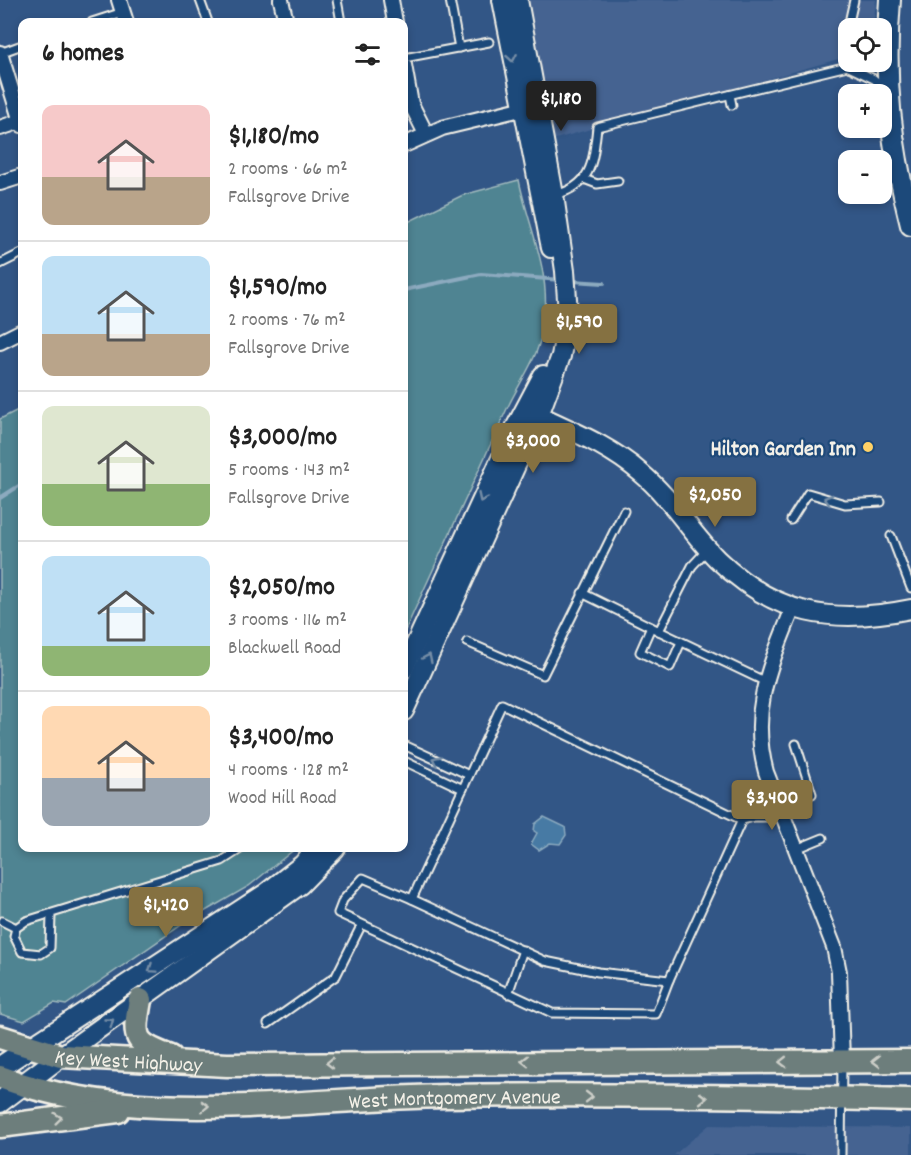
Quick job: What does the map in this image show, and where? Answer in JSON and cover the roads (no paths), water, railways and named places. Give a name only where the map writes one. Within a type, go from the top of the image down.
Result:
[{"type":"main road","points":[[888,18],[890,0]]},
{"type":"main road","points":[[892,128],[898,173],[911,225]]},
{"type":"main road","points":[[140,1000],[136,1026],[139,1040],[145,1047],[189,1063]]},
{"type":"main road","points":[[0,1037],[32,1047]]},
{"type":"main road","points":[[0,1067],[32,1047]]},
{"type":"main road","name":"Key West Highway","points":[[32,1047],[62,1056],[227,1065]]},
{"type":"main road","points":[[0,1102],[62,1056]]},
{"type":"main road","name":"West Montgomery Avenue","points":[[227,1065],[911,1061]]},
{"type":"main road","name":"West Montgomery Avenue","points":[[0,1077],[22,1085],[68,1095],[162,1107],[446,1096],[911,1100]]},
{"type":"main road","points":[[0,1126],[162,1107]]},
{"type":"street","points":[[281,0],[284,18]]},
{"type":"street","points":[[391,0],[394,18]]},
{"type":"street","points":[[408,702],[533,412],[557,327],[561,279],[554,195],[501,0]]},
{"type":"street","points":[[518,0],[530,107],[561,279]]},
{"type":"street","points":[[0,53],[18,110]]},
{"type":"street","points":[[408,88],[411,104],[426,134]]},
{"type":"street","points":[[408,143],[442,128],[530,107]]},
{"type":"street","points":[[0,128],[18,124]]},
{"type":"street","points":[[0,183],[18,177]]},
{"type":"street","points":[[0,342],[18,333]]},
{"type":"street","points":[[533,412],[583,434],[615,453],[671,503],[717,559],[748,584],[777,603],[808,613],[872,617],[911,609]]},
{"type":"street","points":[[408,661],[533,412]]},
{"type":"street","points":[[793,608],[764,681],[759,706],[760,750],[781,812],[834,947],[839,972],[842,1061]]},
{"type":"street","points":[[32,1047],[266,893],[303,864],[313,852]]},
{"type":"street","points":[[62,1056],[300,885],[332,852]]},
{"type":"lane","points":[[200,0],[207,18]]},
{"type":"lane","points":[[337,0],[340,18]]},
{"type":"lane","points":[[450,0],[459,48]]},
{"type":"lane","points":[[850,18],[854,0]]},
{"type":"lane","points":[[101,18],[124,8]]},
{"type":"lane","points":[[408,57],[489,42]]},
{"type":"lane","points":[[0,53],[18,46]]},
{"type":"lane","points":[[554,195],[569,191],[584,179],[594,151],[597,127],[838,70]]},
{"type":"lane","points":[[859,72],[879,84]]},
{"type":"lane","points":[[730,95],[732,105]]},
{"type":"lane","points":[[584,179],[597,184],[618,181]]},
{"type":"lane","points":[[0,264],[18,255]]},
{"type":"lane","points":[[791,520],[808,493],[845,504],[881,502]]},
{"type":"lane","points":[[467,642],[543,675],[624,512]]},
{"type":"lane","points":[[891,536],[911,588]]},
{"type":"lane","points":[[659,632],[692,566],[708,548]]},
{"type":"lane","points":[[582,593],[764,681]]},
{"type":"lane","points":[[651,627],[640,652],[670,667],[681,642]]},
{"type":"lane","points":[[412,899],[502,704],[742,820],[781,812],[812,794],[796,744]]},
{"type":"lane","points":[[408,748],[469,776]]},
{"type":"lane","points":[[408,763],[464,789]]},
{"type":"lane","points":[[669,980],[598,972],[545,961],[363,878],[343,900],[338,913],[361,926],[552,1013],[656,1014],[669,980],[742,820]]},
{"type":"lane","points":[[796,849],[823,838]]},
{"type":"lane","points":[[51,915],[50,948],[41,954],[22,951],[14,936],[16,928],[26,921],[222,861],[236,852]]},
{"type":"lane","points":[[2,921],[16,928]]},
{"type":"lane","points":[[268,1024],[336,976],[361,926]]},
{"type":"lane","points":[[508,994],[523,950]]},
{"type":"lane","points":[[841,1155],[842,1061]]},
{"type":"waterway","points":[[408,289],[481,274],[561,280]]},
{"type":"waterway","points":[[572,281],[604,283]]},
{"type":"waterway","points":[[0,498],[18,487]]},
{"type":"place","name":"Hilton Garden Inn","points":[[868,447]]}]
